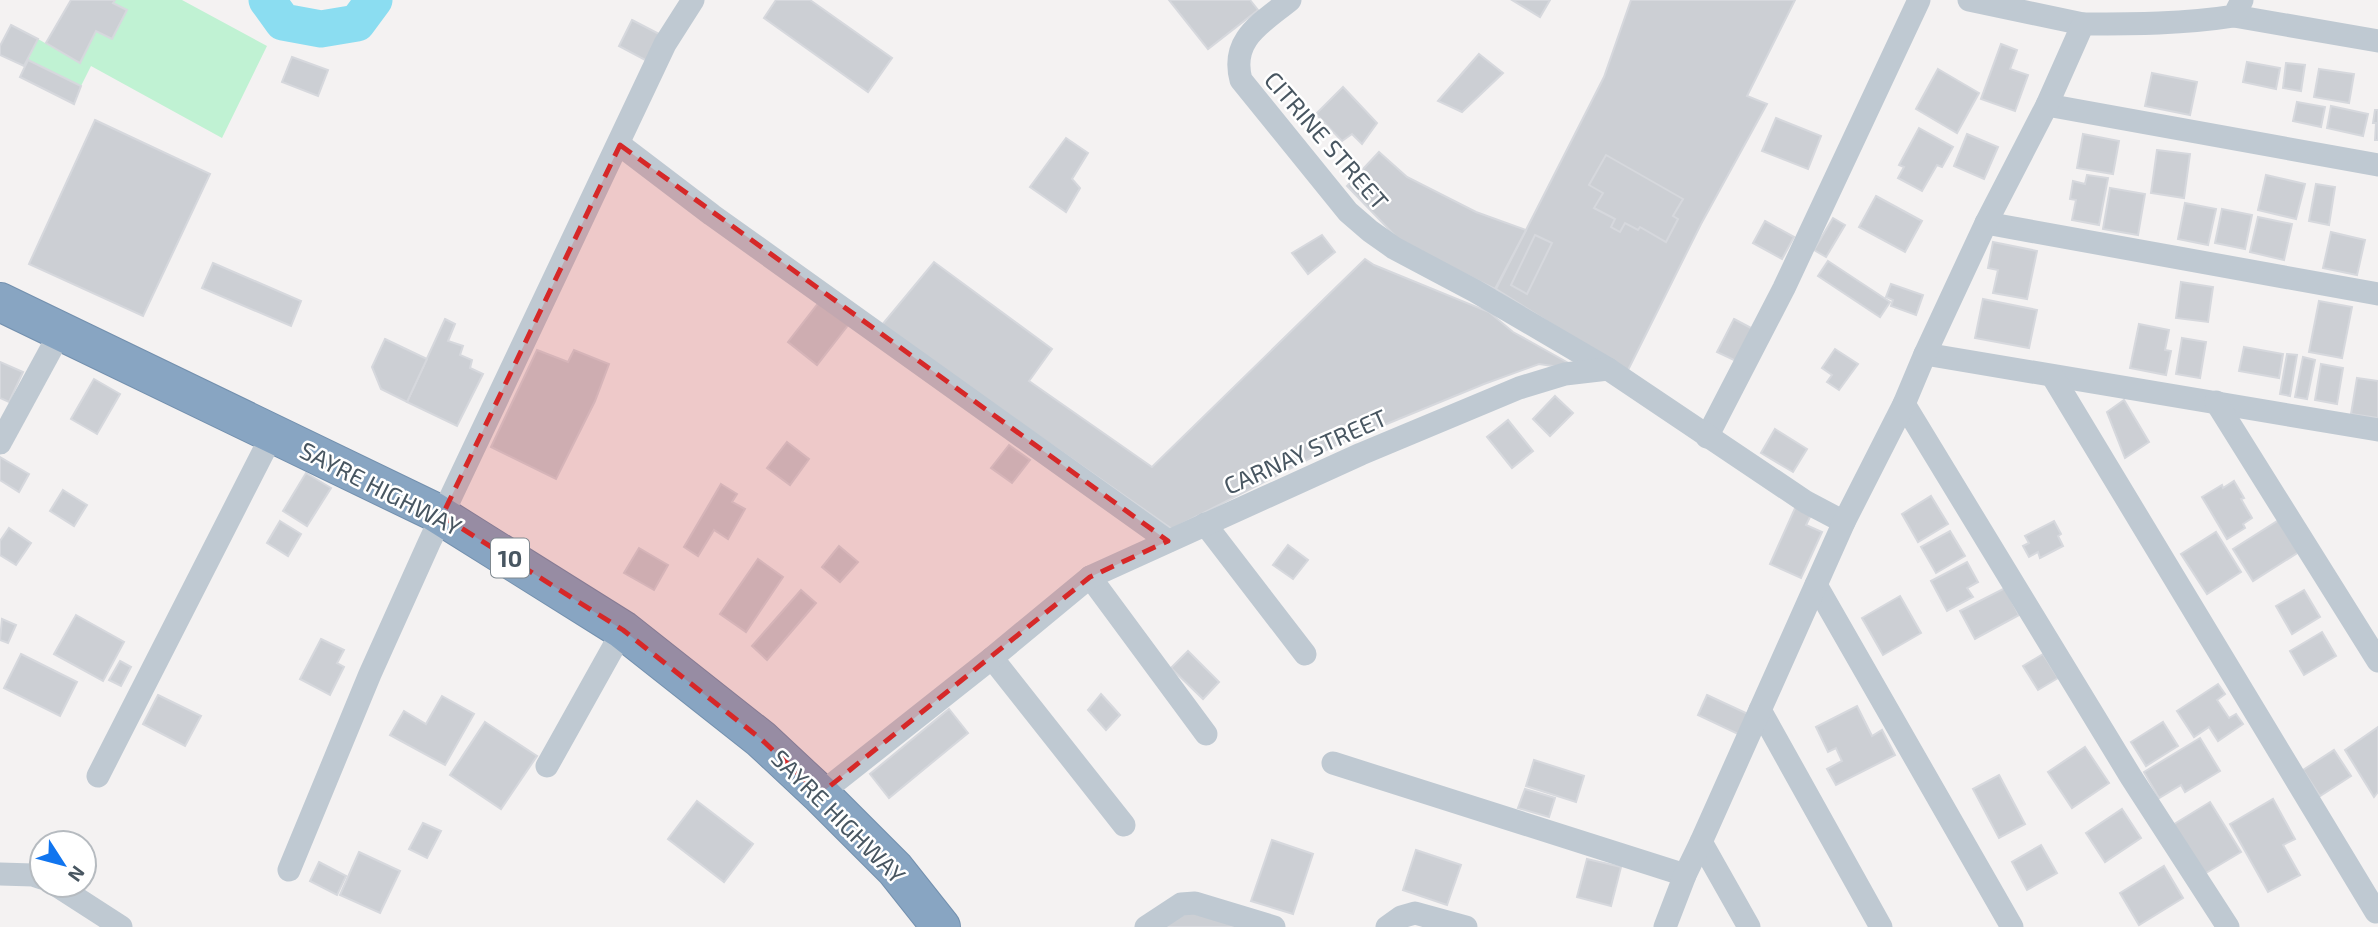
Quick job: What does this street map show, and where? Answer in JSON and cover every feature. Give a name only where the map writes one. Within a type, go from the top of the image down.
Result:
[{"type":"highway","name":"SAYRE HIGHWAY","points":[[0,302],[442,516],[624,629],[761,739],[820,794],[895,869],[942,927]]},
{"type":"street","points":[[289,870],[370,674],[442,516],[666,44],[693,0]]},
{"type":"street","name":"CITRINE STREET","points":[[1290,0],[1247,36],[1240,52],[1238,66],[1241,80],[1348,212],[1394,248],[1475,291],[1608,369]]},
{"type":"street","points":[[1707,437],[1784,288],[1919,0]]},
{"type":"street","points":[[1969,0],[2083,24],[2180,24],[2238,8],[2378,41]]},
{"type":"street","points":[[1665,927],[1685,875],[1844,522],[1903,404],[1986,223],[2047,105],[2083,24]]},
{"type":"street","points":[[2047,105],[2378,165]]},
{"type":"street","points":[[620,145],[723,223],[1168,541]]},
{"type":"street","points":[[1986,223],[2378,294]]},
{"type":"street","points":[[0,443],[61,331]]},
{"type":"street","points":[[1925,354],[2378,430]]},
{"type":"street","points":[[1608,369],[1806,502],[1844,522]]},
{"type":"street","name":"CARNAY STREET","points":[[820,794],[1090,577],[1361,454],[1520,388],[1565,374],[1608,369]]},
{"type":"street","points":[[2053,377],[2375,915]]},
{"type":"street","points":[[2216,402],[2378,661]]},
{"type":"street","points":[[1903,404],[2131,777],[2228,927]]},
{"type":"street","points":[[98,776],[273,433]]},
{"type":"street","points":[[1205,524],[1305,654]]},
{"type":"street","points":[[1090,577],[1206,734]]},
{"type":"street","points":[[1816,585],[2012,927]]},
{"type":"street","points":[[547,766],[624,629]]},
{"type":"street","points":[[992,658],[1124,825]]},
{"type":"street","points":[[1760,710],[1881,927]]},
{"type":"street","points":[[1333,763],[1685,875]]},
{"type":"street","points":[[1702,842],[1749,927]]},
{"type":"street","points":[[0,874],[28,875]]},
{"type":"street","points":[[78,899],[121,927]]},
{"type":"street","points":[[1146,927],[1181,904],[1195,903],[1274,927]]},
{"type":"street","points":[[1387,927],[1401,917],[1415,913],[1466,927]]},
{"type":"highlighted area","points":[[620,145],[1168,541],[1090,577],[820,794],[761,739],[623,630],[442,516]]},
{"type":"green space","points":[[115,0],[182,0],[267,46],[222,138],[91,66],[81,86],[28,60],[38,39],[80,63],[96,31],[111,38],[127,11],[113,3]]},
{"type":"building","points":[[71,0],[115,0],[113,3],[127,10],[112,39],[96,31],[80,63],[46,43]]},
{"type":"building","points":[[776,0],[810,0],[892,58],[868,92],[764,18]]},
{"type":"building","points":[[1169,0],[1250,0],[1258,10],[1208,49]]},
{"type":"building","points":[[1512,0],[1550,0],[1540,17]]},
{"type":"building","points":[[1631,0],[1795,0],[1747,96],[1767,104],[1701,224],[1627,372],[1496,289],[1604,77]]},
{"type":"building","points":[[632,20],[661,35],[647,61],[619,46]]},
{"type":"building","points":[[11,25],[38,39],[24,66],[0,55],[0,46]]},
{"type":"building","points":[[2001,44],[2017,50],[2010,69],[2028,75],[2015,111],[1981,99]]},
{"type":"building","points":[[1479,54],[1503,73],[1462,112],[1438,101]]},
{"type":"building","points":[[292,57],[328,70],[318,96],[282,82]]},
{"type":"building","points":[[28,60],[81,86],[74,104],[20,77]]},
{"type":"building","points":[[2247,62],[2280,68],[2276,89],[2243,82]]},
{"type":"building","points":[[2286,63],[2305,65],[2301,91],[2283,88]]},
{"type":"building","points":[[1938,69],[1979,93],[1957,133],[1916,109]]},
{"type":"building","points":[[2319,69],[2354,74],[2349,103],[2314,97]]},
{"type":"building","points":[[2152,73],[2197,82],[2190,115],[2145,106]]},
{"type":"building","points":[[1343,87],[1377,123],[1362,144],[1352,134],[1342,141],[1316,114]]},
{"type":"building","points":[[2297,102],[2325,107],[2321,127],[2293,121]]},
{"type":"building","points":[[2331,106],[2368,114],[2363,136],[2327,128]]},
{"type":"building","points":[[2375,110],[2378,110],[2378,140],[2375,140],[2376,123],[2373,123]]},
{"type":"building","points":[[1776,118],[1821,136],[1808,169],[1762,151]]},
{"type":"building","points":[[95,120],[210,174],[143,316],[29,264]]},
{"type":"building","points":[[1919,128],[1953,147],[1942,167],[1937,165],[1922,191],[1898,178],[1904,167],[1899,165]]},
{"type":"building","points":[[1967,134],[1998,147],[1984,179],[1954,166]]},
{"type":"building","points":[[2083,134],[2119,141],[2113,174],[2077,168]]},
{"type":"building","points":[[1066,138],[1088,153],[1072,179],[1080,188],[1066,212],[1030,187]]},
{"type":"building","points":[[2157,150],[2190,154],[2184,198],[2151,193]]},
{"type":"building","points":[[1379,152],[1407,177],[1476,212],[1526,230],[1495,289],[1402,243],[1347,186]]},
{"type":"building","points":[[1606,155],[1683,199],[1673,216],[1678,219],[1666,242],[1640,227],[1638,230],[1625,223],[1620,232],[1611,227],[1615,219],[1594,208],[1603,193],[1589,185]]},
{"type":"building","points":[[2087,175],[2108,178],[2099,225],[2072,220],[2076,200],[2070,199],[2073,181],[2085,184]]},
{"type":"building","points":[[2266,175],[2305,184],[2296,219],[2258,210]]},
{"type":"building","points":[[2316,184],[2335,187],[2329,225],[2309,221]]},
{"type":"building","points":[[2110,188],[2145,194],[2138,235],[2103,229]]},
{"type":"building","points":[[1876,196],[1922,221],[1905,252],[1859,227]]},
{"type":"building","points":[[2185,203],[2216,209],[2208,245],[2178,239]]},
{"type":"building","points":[[2222,209],[2252,215],[2245,249],[2215,243]]},
{"type":"building","points":[[2258,217],[2292,224],[2284,260],[2250,252]]},
{"type":"building","points":[[1833,218],[1845,225],[1826,257],[1814,250]]},
{"type":"building","points":[[1765,221],[1794,237],[1782,259],[1753,243]]},
{"type":"building","points":[[2331,232],[2365,240],[2357,275],[2323,268]]},
{"type":"building","points":[[1322,235],[1335,252],[1308,274],[1292,253]]},
{"type":"building","points":[[1535,235],[1552,243],[1527,294],[1511,285]]},
{"type":"building","points":[[1993,242],[2037,251],[2027,299],[1993,293],[1998,270],[1988,268]]},
{"type":"building","points":[[1365,259],[1489,312],[1513,332],[1581,370],[1539,364],[1484,384],[1338,444],[1172,529],[881,326],[934,262],[1052,349],[1029,381],[1152,467]]},
{"type":"building","points":[[1828,261],[1890,302],[1880,317],[1818,276]]},
{"type":"building","points":[[213,263],[301,301],[291,326],[202,288]]},
{"type":"building","points":[[2181,282],[2213,287],[2208,322],[2176,318]]},
{"type":"building","points":[[1891,284],[1923,295],[1916,315],[1891,306],[1893,300],[1886,297]]},
{"type":"building","points":[[1983,299],[2037,310],[2029,348],[1975,338]]},
{"type":"building","points":[[820,301],[849,324],[817,365],[788,342]]},
{"type":"building","points":[[2319,301],[2352,307],[2342,358],[2309,352]]},
{"type":"building","points":[[445,319],[455,324],[448,341],[463,346],[460,355],[472,360],[470,368],[483,374],[457,426],[407,402]]},
{"type":"building","points":[[1734,319],[1753,329],[1736,361],[1717,352]]},
{"type":"building","points":[[2139,324],[2169,330],[2165,350],[2171,351],[2166,375],[2130,368]]},
{"type":"building","points":[[2182,338],[2206,342],[2200,378],[2176,374]]},
{"type":"building","points":[[385,339],[427,359],[407,402],[381,389],[372,367]]},
{"type":"building","points":[[2244,347],[2283,354],[2279,378],[2239,371]]},
{"type":"building","points":[[1835,349],[1858,364],[1839,390],[1827,382],[1832,375],[1822,368]]},
{"type":"building","points":[[537,350],[568,362],[574,350],[609,364],[595,401],[556,479],[491,447]]},
{"type":"building","points":[[2287,354],[2297,355],[2290,396],[2280,394]]},
{"type":"building","points":[[2303,357],[2315,360],[2307,399],[2295,397]]},
{"type":"building","points":[[0,362],[23,372],[9,402],[0,398]]},
{"type":"building","points":[[2321,364],[2343,368],[2337,404],[2315,400]]},
{"type":"building","points":[[2357,378],[2378,381],[2378,418],[2351,414]]},
{"type":"building","points":[[94,379],[120,394],[97,434],[71,419]]},
{"type":"building","points":[[1555,396],[1573,413],[1550,436],[1533,419]]},
{"type":"building","points":[[2124,400],[2149,442],[2125,458],[2107,412]]},
{"type":"building","points":[[1508,420],[1533,451],[1512,468],[1487,437]]},
{"type":"building","points":[[1775,429],[1807,449],[1793,472],[1761,453]]},
{"type":"building","points":[[787,442],[809,459],[790,485],[767,468]]},
{"type":"building","points":[[1009,445],[1030,460],[1012,483],[991,468]]},
{"type":"building","points":[[0,457],[29,474],[19,492],[0,480]]},
{"type":"building","points":[[306,473],[331,488],[307,526],[283,511]]},
{"type":"building","points":[[2234,481],[2252,518],[2243,524],[2245,528],[2227,539],[2202,497]]},
{"type":"building","points":[[721,484],[737,494],[732,502],[745,509],[728,539],[714,530],[698,556],[684,547]]},
{"type":"building","points":[[63,490],[87,505],[74,526],[50,511]]},
{"type":"building","points":[[1931,496],[1948,524],[1918,542],[1902,514]]},
{"type":"building","points":[[1796,506],[1812,513],[1806,525],[1822,532],[1801,578],[1770,564]]},
{"type":"building","points":[[2279,520],[2299,552],[2253,581],[2233,549]]},
{"type":"building","points":[[280,521],[301,534],[288,556],[267,543]]},
{"type":"building","points":[[2054,521],[2061,534],[2058,536],[2063,546],[2040,558],[2038,552],[2029,557],[2023,546],[2029,543],[2025,536]]},
{"type":"building","points":[[9,528],[31,543],[16,565],[0,555],[0,541]]},
{"type":"building","points":[[1950,531],[1965,556],[1936,573],[1921,547]]},
{"type":"building","points":[[2216,532],[2241,572],[2207,594],[2181,554]]},
{"type":"building","points":[[1288,545],[1308,560],[1293,579],[1273,565]]},
{"type":"building","points":[[839,546],[858,562],[840,582],[822,567]]},
{"type":"building","points":[[639,548],[668,565],[654,590],[624,573]]},
{"type":"building","points":[[758,559],[783,577],[746,632],[720,614]]},
{"type":"building","points":[[1967,562],[1978,582],[1967,588],[1973,597],[1947,611],[1931,581]]},
{"type":"building","points":[[2005,588],[2019,615],[1975,639],[1960,611]]},
{"type":"building","points":[[801,590],[816,603],[767,660],[752,646]]},
{"type":"building","points":[[2304,590],[2320,617],[2292,634],[2276,606]]},
{"type":"building","points":[[1900,596],[1921,633],[1883,655],[1862,618]]},
{"type":"building","points":[[76,615],[124,642],[103,681],[54,654]]},
{"type":"building","points":[[2,619],[16,625],[8,643],[0,640]]},
{"type":"building","points":[[2322,632],[2336,656],[2304,675],[2290,651]]},
{"type":"building","points":[[321,639],[344,650],[337,663],[344,667],[330,695],[300,679]]},
{"type":"building","points":[[1188,651],[1219,682],[1203,699],[1171,668]]},
{"type":"building","points":[[21,654],[77,682],[60,716],[4,688]]},
{"type":"building","points":[[2043,654],[2058,678],[2038,690],[2023,666]]},
{"type":"building","points":[[120,661],[131,667],[121,686],[109,680]]},
{"type":"building","points":[[2218,684],[2225,694],[2217,700],[2229,718],[2236,714],[2243,724],[2218,741],[2209,727],[2194,737],[2177,711]]},
{"type":"building","points":[[1101,694],[1120,715],[1106,730],[1088,710]]},
{"type":"building","points":[[158,695],[201,716],[185,746],[143,724]]},
{"type":"building","points":[[1707,695],[1748,714],[1738,734],[1698,715]]},
{"type":"building","points":[[442,696],[474,714],[445,765],[390,735],[404,711],[426,724]]},
{"type":"building","points":[[1857,706],[1872,736],[1882,730],[1895,755],[1836,785],[1827,769],[1842,761],[1836,748],[1828,752],[1816,727]]},
{"type":"building","points":[[949,709],[968,733],[889,798],[870,774]]},
{"type":"building","points":[[485,722],[537,756],[501,809],[450,775]]},
{"type":"building","points":[[2163,722],[2178,746],[2146,766],[2131,742]]},
{"type":"building","points":[[2378,727],[2378,792],[2374,797],[2345,750]]},
{"type":"building","points":[[2200,738],[2220,771],[2185,792],[2181,785],[2159,798],[2144,772]]},
{"type":"building","points":[[2085,747],[2109,783],[2072,808],[2048,772]]},
{"type":"building","points":[[2334,750],[2351,776],[2320,796],[2303,770]]},
{"type":"building","points":[[1534,760],[1584,776],[1576,802],[1526,786]]},
{"type":"building","points":[[1999,775],[2025,824],[1999,838],[1973,789]]},
{"type":"building","points":[[1525,789],[1555,798],[1549,817],[1518,808]]},
{"type":"building","points":[[2273,799],[2295,839],[2283,845],[2300,875],[2268,892],[2230,824]]},
{"type":"building","points":[[697,801],[753,844],[724,882],[668,839]]},
{"type":"building","points":[[2210,802],[2241,852],[2201,876],[2171,826]]},
{"type":"building","points":[[2122,809],[2141,838],[2105,862],[2086,833]]},
{"type":"building","points":[[423,823],[441,831],[427,858],[409,849]]},
{"type":"building","points":[[1272,840],[1313,854],[1293,914],[1251,901]]},
{"type":"building","points":[[2041,845],[2057,873],[2027,890],[2012,862]]},
{"type":"building","points":[[1416,850],[1461,865],[1447,905],[1403,890]]},
{"type":"building","points":[[359,852],[400,871],[380,913],[340,895]]},
{"type":"building","points":[[1587,859],[1621,867],[1611,906],[1577,897]]},
{"type":"building","points":[[319,862],[346,876],[337,895],[310,881]]},
{"type":"building","points":[[2164,866],[2183,898],[2139,925],[2120,893]]},
{"type":"building","points":[[1184,909],[1249,927],[1160,927]]},
{"type":"waterway","points":[[267,0],[283,22],[321,29],[357,23],[374,0]]}]
